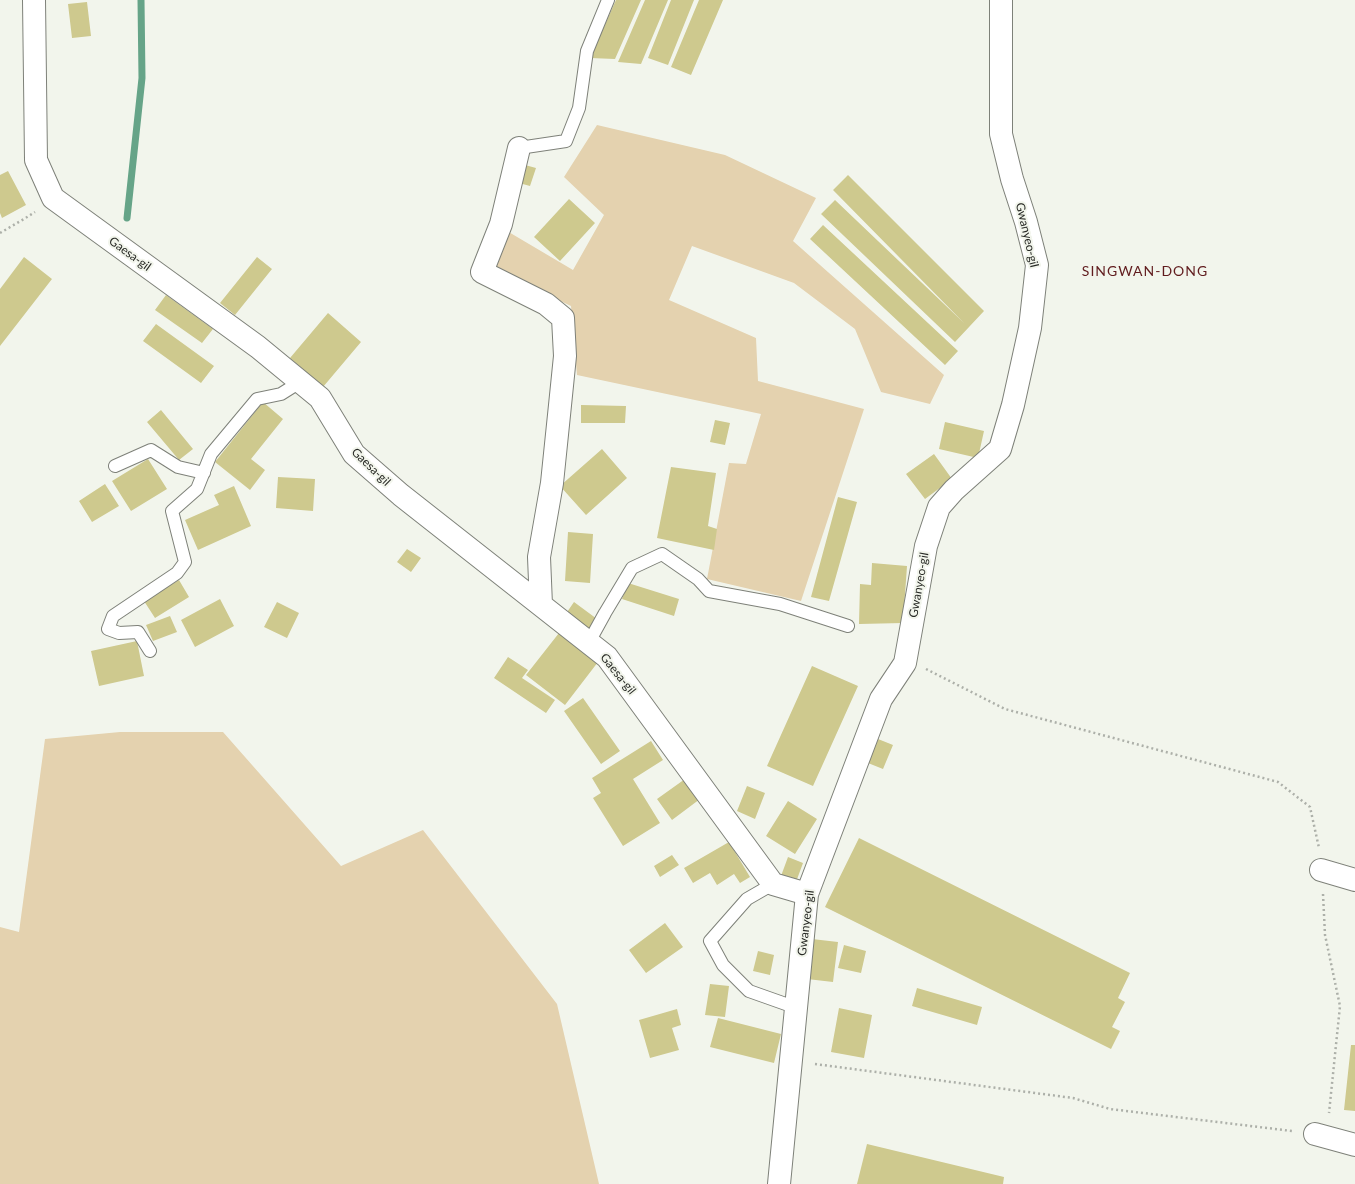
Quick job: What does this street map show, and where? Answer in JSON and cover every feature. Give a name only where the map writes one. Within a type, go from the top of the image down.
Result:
[{"type":"street","name":"Gaesa-gil","points":[[34,0],[36,160],[53,198],[258,347],[320,398],[354,454],[401,495],[607,657],[773,884]]},
{"type":"street","name":"Gwanyeo-gil","points":[[779,1184],[808,894],[881,699],[905,663],[926,546],[939,508],[954,490],[1000,449],[1013,405],[1030,328],[1037,265],[1026,222],[1012,179],[1002,134],[1001,0]]},
{"type":"street","points":[[519,148],[501,224],[482,272],[546,304],[563,318],[565,356],[560,415],[552,483],[538,557],[541,605]]},
{"type":"street","points":[[1321,870],[1355,880]]},
{"type":"street","points":[[773,884],[808,894]]},
{"type":"street","points":[[1315,1134],[1355,1145]]},
{"type":"lane","points":[[519,148],[566,141],[579,108],[587,51],[608,0]]},
{"type":"lane","points":[[150,651],[138,632],[119,633],[108,629],[113,616],[177,573],[185,562],[172,511],[197,489],[211,454],[257,399],[281,394],[300,382]]},
{"type":"lane","points":[[115,466],[152,450],[178,467],[204,473]]},
{"type":"lane","points":[[589,642],[632,568],[662,554],[698,579],[709,591],[780,604],[848,626]]},
{"type":"lane","points":[[773,884],[747,898],[710,941],[723,965],[749,991],[797,1008]]},
{"type":"path","points":[[0,233],[24,220],[53,198]]},
{"type":"path","points":[[792,1061],[1073,1098],[1110,1109],[1315,1134],[1329,1119],[1340,1006],[1325,935],[1321,859],[1310,807],[1278,782],[1005,709],[926,669],[905,663]]},
{"type":"shaded area","points":[[597,125],[725,155],[816,198],[793,241],[944,375],[930,404],[881,392],[855,329],[794,283],[692,246],[669,300],[756,338],[758,381],[864,409],[801,601],[707,579],[729,463],[746,464],[761,414],[577,375],[571,306],[493,269],[507,231],[573,270],[604,215],[564,177]]},
{"type":"shaded area","points":[[120,732],[223,732],[341,866],[423,830],[557,1004],[599,1184],[0,1184],[0,927],[19,932],[45,739]]},
{"type":"building","points":[[616,0],[641,0],[615,59],[590,58]]},
{"type":"building","points":[[645,0],[668,0],[641,64],[618,62]]},
{"type":"building","points":[[671,0],[694,0],[668,65],[648,58]]},
{"type":"building","points":[[699,0],[723,0],[691,75],[671,67]]},
{"type":"building","points":[[87,2],[91,36],[72,38],[68,4]]},
{"type":"building","points":[[525,165],[536,168],[530,186],[519,183]]},
{"type":"building","points":[[8,171],[26,205],[2,218],[0,213],[0,175]]},
{"type":"building","points":[[848,175],[984,311],[955,342],[821,214],[835,200],[964,323],[833,190]]},
{"type":"building","points":[[569,199],[595,223],[560,261],[534,237]]},
{"type":"building","points":[[823,225],[958,351],[945,365],[810,239]]},
{"type":"building","points":[[24,257],[52,279],[0,346],[0,289]]},
{"type":"building","points":[[257,257],[272,269],[235,315],[220,303]]},
{"type":"building","points":[[166,295],[213,329],[202,343],[155,310]]},
{"type":"building","points":[[328,313],[361,342],[323,387],[290,358]]},
{"type":"building","points":[[156,324],[214,366],[201,383],[143,341]]},
{"type":"building","points":[[263,402],[283,419],[251,459],[265,470],[250,490],[215,462]]},
{"type":"building","points":[[581,405],[626,406],[625,423],[581,423]]},
{"type":"building","points":[[161,410],[193,449],[179,460],[147,422]]},
{"type":"building","points":[[715,420],[730,423],[725,445],[710,442]]},
{"type":"building","points":[[945,422],[984,431],[978,458],[939,449]]},
{"type":"building","points":[[602,449],[627,478],[586,515],[560,486]]},
{"type":"building","points":[[934,454],[952,479],[925,499],[906,474]]},
{"type":"building","points":[[148,459],[167,489],[131,511],[112,481]]},
{"type":"building","points":[[671,467],[716,473],[708,526],[717,529],[714,550],[657,538]]},
{"type":"building","points":[[278,477],[315,479],[313,511],[276,508]]},
{"type":"building","points":[[105,484],[119,506],[92,522],[79,501]]},
{"type":"building","points":[[234,486],[251,526],[198,550],[185,520],[219,505],[214,495]]},
{"type":"building","points":[[838,497],[857,502],[829,601],[811,597]]},
{"type":"building","points":[[568,532],[593,534],[590,583],[565,581]]},
{"type":"building","points":[[407,549],[421,558],[411,572],[397,562]]},
{"type":"building","points":[[872,563],[907,566],[903,623],[859,624],[860,584],[871,585]]},
{"type":"building","points":[[179,580],[189,597],[155,618],[144,601]]},
{"type":"building","points":[[628,583],[679,599],[674,616],[622,599]]},
{"type":"building","points":[[220,599],[234,626],[195,647],[181,620]]},
{"type":"building","points":[[277,602],[299,613],[287,638],[264,627]]},
{"type":"building","points":[[574,602],[597,619],[588,631],[565,615]]},
{"type":"building","points":[[170,616],[177,632],[153,641],[146,625]]},
{"type":"building","points":[[559,633],[598,662],[565,705],[526,675]]},
{"type":"building","points":[[137,641],[144,676],[99,686],[91,651]]},
{"type":"building","points":[[508,657],[528,670],[522,678],[555,700],[546,713],[494,678]]},
{"type":"building","points":[[812,666],[858,686],[813,786],[767,766]]},
{"type":"building","points":[[583,698],[620,751],[601,764],[564,711]]},
{"type":"building","points":[[878,739],[893,745],[883,769],[868,763]]},
{"type":"building","points":[[651,741],[663,760],[633,779],[660,823],[623,846],[593,798],[601,793],[592,778]]},
{"type":"building","points":[[685,779],[700,799],[672,820],[657,799]]},
{"type":"building","points":[[747,786],[765,793],[755,819],[737,811]]},
{"type":"building","points":[[788,801],[817,819],[795,854],[766,836]]},
{"type":"building","points":[[859,838],[1130,973],[1118,998],[1125,1002],[1112,1027],[1120,1031],[1111,1049],[825,907]]},
{"type":"building","points":[[729,842],[750,877],[740,883],[734,874],[717,885],[710,873],[693,883],[684,868]]},
{"type":"building","points":[[672,855],[679,865],[660,877],[654,866]]},
{"type":"building","points":[[788,857],[803,863],[796,882],[781,876]]},
{"type":"building","points":[[665,923],[683,947],[646,973],[629,950]]},
{"type":"building","points":[[812,939],[838,942],[833,982],[807,979]]},
{"type":"building","points":[[844,945],[866,951],[861,973],[838,968]]},
{"type":"building","points":[[758,951],[774,955],[770,975],[753,971]]},
{"type":"building","points":[[710,984],[729,986],[725,1017],[705,1015]]},
{"type":"building","points":[[917,988],[982,1007],[977,1025],[912,1006]]},
{"type":"building","points":[[839,1008],[872,1015],[864,1058],[831,1052]]},
{"type":"building","points":[[677,1009],[681,1025],[672,1028],[679,1050],[650,1058],[639,1020]]},
{"type":"building","points":[[718,1018],[781,1034],[774,1063],[710,1047]]},
{"type":"building","points":[[1351,1045],[1355,1045],[1355,1111],[1344,1110]]},
{"type":"building","points":[[867,1144],[1004,1177],[1003,1184],[857,1184]]},
{"type":"waterway","points":[[127,218],[142,78],[141,0]]},
{"type":"district","name":"SINGWAN-DONG","points":[[1145,271]]}]
